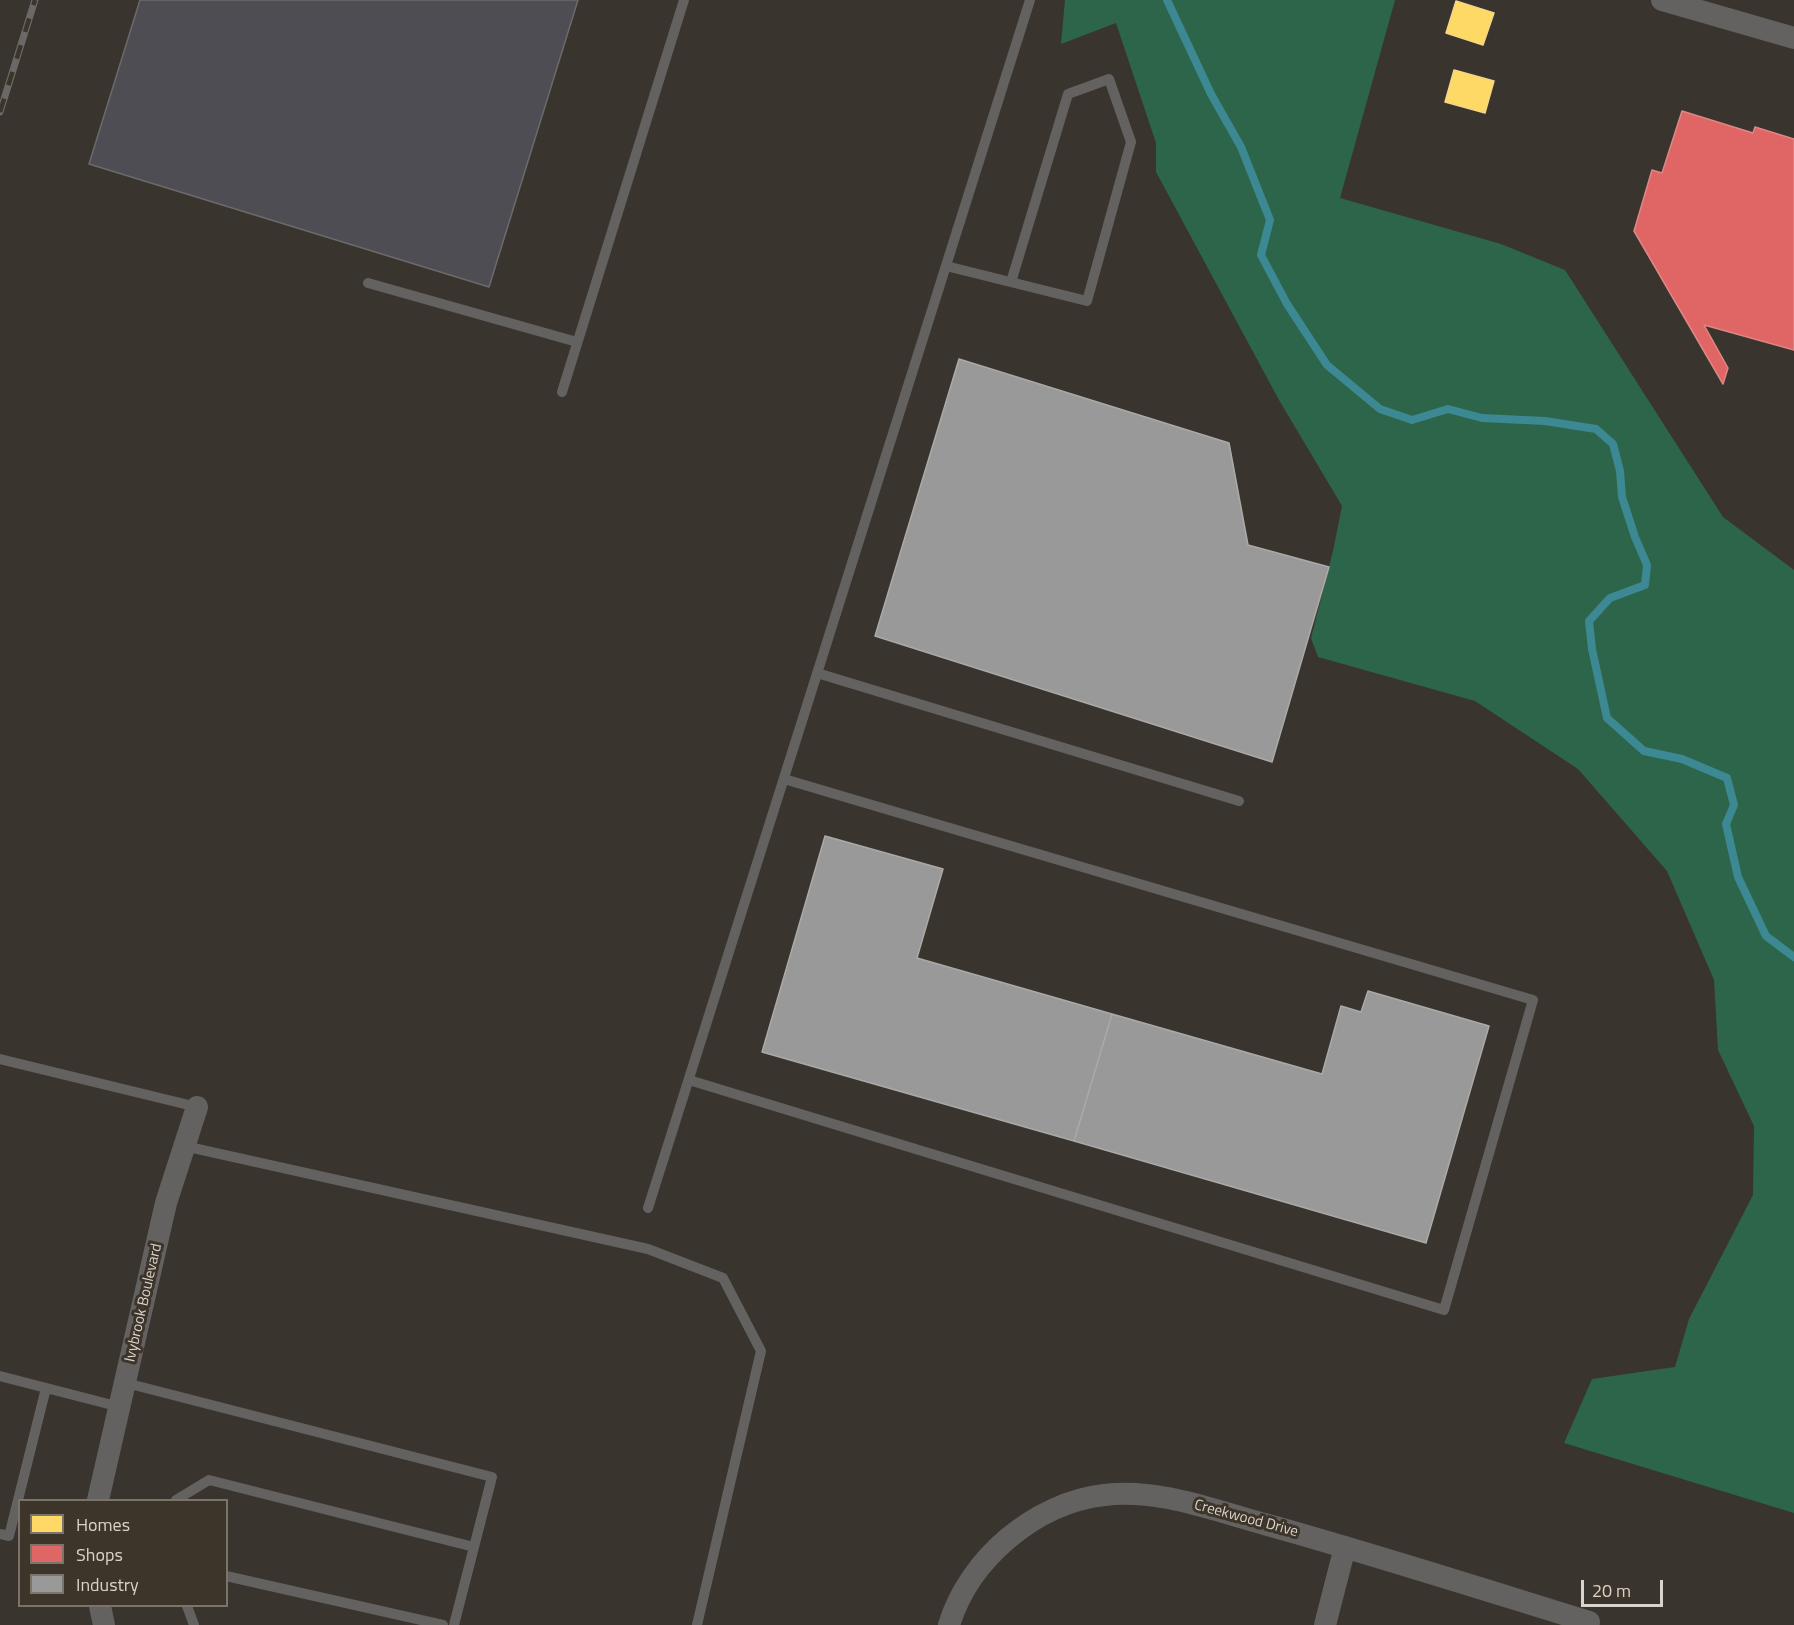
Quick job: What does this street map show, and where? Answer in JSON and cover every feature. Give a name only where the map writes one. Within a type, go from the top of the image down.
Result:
[{"type":"street","points":[[1662,0],[1794,38]]},
{"type":"street","name":"Ivybrook Boulevard","points":[[99,1499],[166,1203],[197,1107]]},
{"type":"street","name":"Creekwood Drive","points":[[949,1625],[963,1591],[1002,1543],[1037,1518],[1074,1503],[1102,1495],[1130,1494],[1166,1497],[1345,1547],[1589,1622]]},
{"type":"street","points":[[1325,1625],[1345,1547]]},
{"type":"street","points":[[100,1607],[104,1625]]},
{"type":"lane","points":[[562,392],[684,0]]},
{"type":"lane","points":[[648,1208],[1030,0]]},
{"type":"lane","points":[[946,266],[1087,301],[1131,142],[1109,79],[1068,94],[1011,282]]},
{"type":"lane","points":[[368,283],[577,342]]},
{"type":"lane","points":[[818,673],[1239,801]]},
{"type":"lane","points":[[689,1080],[1444,1310],[1533,1000],[784,779]]},
{"type":"lane","points":[[0,1059],[197,1107]]},
{"type":"lane","points":[[184,1146],[648,1249],[723,1278],[761,1352],[697,1625]]},
{"type":"lane","points":[[0,1376],[120,1407]]},
{"type":"lane","points":[[126,1383],[492,1477],[454,1625]]},
{"type":"lane","points":[[18,1499],[46,1388]]},
{"type":"lane","points":[[178,1499],[209,1480],[474,1547]]},
{"type":"lane","points":[[0,1534],[9,1536],[18,1500]]},
{"type":"lane","points":[[228,1576],[443,1625]]},
{"type":"lane","points":[[188,1607],[194,1625]]},
{"type":"green space","points":[[1065,0],[1395,0],[1340,198],[1501,244],[1565,270],[1723,517],[1794,570],[1794,1513],[1564,1443],[1592,1379],[1675,1367],[1689,1319],[1753,1195],[1754,1126],[1718,1050],[1714,980],[1667,871],[1578,769],[1475,701],[1318,657],[1311,638],[1342,506],[1279,400],[1156,172],[1156,143],[1116,23],[1061,44]]},
{"type":"building: Homes","points":[[1456,1],[1494,13],[1483,45],[1446,33]]},
{"type":"building: Homes","points":[[1454,70],[1494,81],[1485,113],[1445,102]]},
{"type":"building: Shops","points":[[1682,111],[1753,133],[1755,127],[1794,139],[1794,350],[1704,325],[1728,368],[1723,384],[1634,231],[1652,170],[1662,173]]},
{"type":"building: Industry","points":[[959,359],[1229,443],[1248,545],[1329,567],[1272,762],[875,636]]},
{"type":"building: Industry","points":[[825,836],[943,869],[917,958],[1112,1014],[1074,1141],[762,1052]]},
{"type":"building: Industry","points":[[1368,991],[1489,1026],[1426,1243],[1074,1141],[1112,1014],[1322,1074],[1341,1006],[1361,1012]]},
{"type":"building: Other","points":[[140,0],[578,0],[489,287],[89,164]]},
{"type":"waterway","points":[[1167,0],[1211,94],[1241,147],[1270,220],[1261,255],[1287,304],[1327,365],[1380,409],[1412,420],[1448,409],[1482,418],[1545,421],[1596,429],[1613,444],[1620,471],[1622,497],[1647,565],[1645,585],[1610,598],[1589,621],[1592,649],[1607,718],[1644,751],[1682,759],[1727,778],[1734,805],[1726,824],[1738,877],[1766,936],[1794,957]]},
{"type":"railway","points":[[0,112],[35,0]]}]
